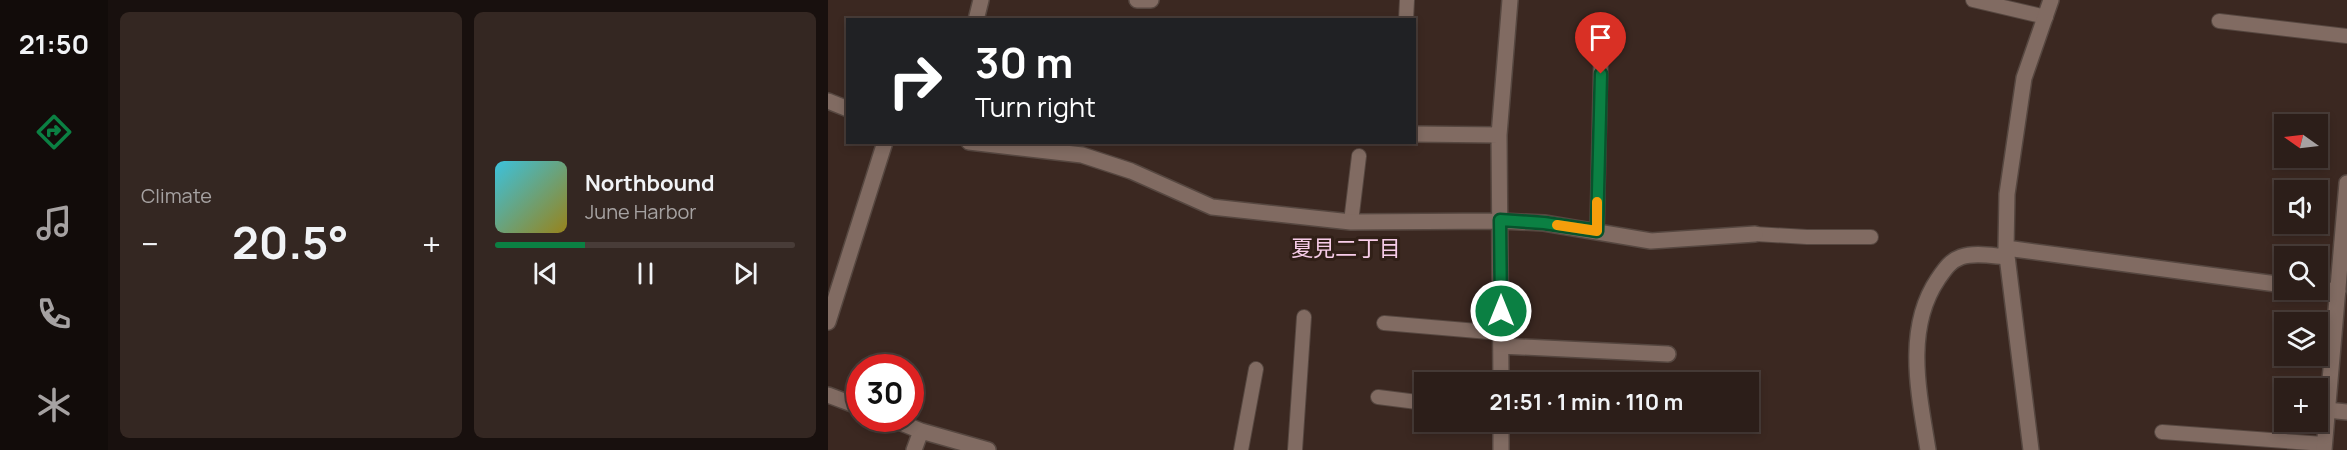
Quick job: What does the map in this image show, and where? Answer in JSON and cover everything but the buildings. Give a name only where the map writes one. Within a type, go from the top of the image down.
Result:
[{"type":"street","points":[[976,18],[981,0]]},
{"type":"street","points":[[1138,0],[1151,0]]},
{"type":"street","points":[[1501,372],[1499,135],[1510,0]]},
{"type":"street","points":[[2031,450],[2007,253],[2007,194],[2024,78],[2051,0]]},
{"type":"street","points":[[828,101],[846,108]]},
{"type":"street","points":[[1416,134],[1499,135]]},
{"type":"street","points":[[828,322],[884,144]]},
{"type":"street","points":[[1002,144],[1083,149],[1212,207],[1351,222],[1500,220],[1544,223],[1651,241],[1755,234]]},
{"type":"street","points":[[2328,400],[2347,183]]},
{"type":"street","points":[[1928,450],[1919,396],[1916,340],[1931,289],[1948,264],[1961,257],[2007,253],[2274,284]]},
{"type":"street","points":[[2328,290],[2338,291]]},
{"type":"street","points":[[1501,340],[1668,354]]},
{"type":"street","points":[[828,395],[846,402]]},
{"type":"street","points":[[2328,411],[2347,412]]},
{"type":"street","points":[[914,450],[921,432]]},
{"type":"street","points":[[924,432],[986,450]]},
{"type":"street","points":[[1501,432],[1501,450]]},
{"type":"street","points":[[2324,447],[2325,432]]},
{"type":"lane","points":[[1406,18],[1407,0]]},
{"type":"lane","points":[[1973,0],[2046,17]]},
{"type":"lane","points":[[2219,21],[2347,36]]},
{"type":"lane","points":[[1597,231],[1601,51]]},
{"type":"lane","points":[[1351,222],[1359,156]]},
{"type":"lane","points":[[1755,234],[1871,237]]},
{"type":"lane","points":[[1296,450],[1304,316]]},
{"type":"lane","points":[[1384,323],[1501,340]]},
{"type":"lane","points":[[1241,450],[1257,369]]},
{"type":"lane","points":[[1378,397],[1414,402]]},
{"type":"lane","points":[[2162,432],[2324,447]]},
{"type":"slow traffic","points":[[1557,225],[1597,231],[1597,202]]},
{"type":"district","name":"夏見二丁目","points":[[1346,248]]},
{"type":"route","points":[[1501,311],[1500,220],[1544,223],[1597,231],[1601,74]]}]
